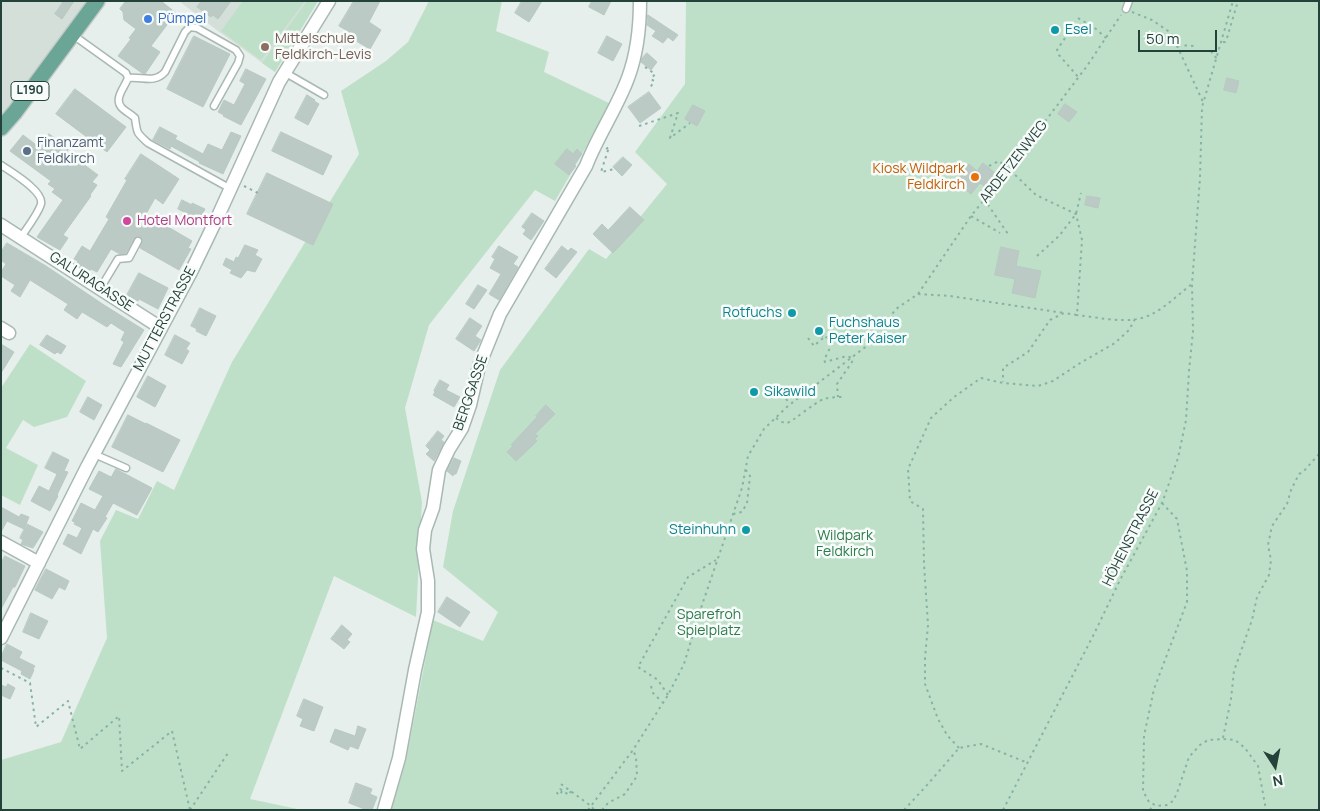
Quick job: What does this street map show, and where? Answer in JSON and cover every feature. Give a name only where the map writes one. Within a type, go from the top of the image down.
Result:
[{"type":"main road","name":"L190","points":[[1,128],[15,112],[97,1]]},
{"type":"street","name":"MUTTERSTRASSE","points":[[1,637],[94,454],[191,272],[284,72],[329,1]]},
{"type":"street","name":"BERGGASSE","points":[[384,810],[398,758],[428,612],[428,581],[422,549],[425,530],[433,508],[439,470],[462,428],[470,406],[479,366],[500,314],[586,166],[628,78],[637,44],[640,1]]},
{"type":"street","name":"GALURAGASSE","points":[[1,225],[161,328]]},
{"type":"street","points":[[1,542],[39,563]]},
{"type":"lane","points":[[1126,9],[1129,1]]},
{"type":"lane","points":[[128,78],[152,79],[160,77],[165,72],[185,32],[190,27],[197,28],[236,50],[240,56],[214,106]]},
{"type":"lane","points":[[73,35],[126,73],[128,78],[118,98],[118,103],[132,114],[135,118],[136,130],[148,143],[232,185]]},
{"type":"lane","points":[[284,72],[324,95]]},
{"type":"lane","points":[[1,164],[40,195],[42,202],[21,237]]},
{"type":"lane","points":[[100,289],[118,259],[129,258],[138,241]]},
{"type":"lane","points":[[94,454],[126,468]]},
{"type":"path","points":[[1221,42],[1233,1]]},
{"type":"path","points":[[1221,42],[1225,42],[1227,38],[1238,1]]},
{"type":"path","name":"ARDETZENWEG","points":[[852,358],[868,345],[896,309],[918,294],[971,216],[1079,78],[1126,9]]},
{"type":"path","points":[[1126,9],[1152,20],[1172,33],[1204,104]]},
{"type":"path","points":[[1078,18],[1096,29],[1106,38]]},
{"type":"path","points":[[332,40],[338,34]]},
{"type":"path","points":[[1065,38],[1057,50],[1059,55],[1079,78]]},
{"type":"path","name":"HÖHENSTRASSE","points":[[1003,810],[1120,580],[1162,503],[1178,458],[1186,420],[1194,331],[1192,284],[1200,178],[1202,107],[1221,42]]},
{"type":"path","points":[[1178,45],[1195,46]]},
{"type":"path","points":[[1211,51],[1217,58]]},
{"type":"path","points":[[645,67],[655,74],[651,79],[654,81],[649,90]]},
{"type":"path","points":[[639,126],[678,113],[670,138],[690,123]]},
{"type":"path","points":[[603,152],[609,147],[602,172],[615,169]]},
{"type":"path","points":[[989,166],[999,161],[1036,196],[1076,214]]},
{"type":"path","points":[[232,185],[258,192]]},
{"type":"path","points":[[1037,256],[1059,236],[1076,214],[1081,193]]},
{"type":"path","points":[[984,199],[1008,234]]},
{"type":"path","points":[[1076,214],[1082,240],[1077,315]]},
{"type":"path","points":[[971,216],[1000,233]]},
{"type":"path","points":[[918,294],[950,296],[1104,320],[1136,320],[1152,315],[1192,284]]},
{"type":"path","points":[[1003,383],[1003,368],[1028,352],[1050,320],[1064,313]]},
{"type":"path","points":[[959,748],[947,735],[938,719],[925,684],[928,624],[922,509],[910,501],[908,469],[931,418],[954,397],[981,378],[1003,383],[1038,386],[1053,381],[1116,343],[1136,320]]},
{"type":"path","points":[[822,334],[823,338]]},
{"type":"path","points":[[808,338],[814,346],[823,338],[829,337],[834,340],[824,360],[825,362],[846,356],[852,358]]},
{"type":"path","points":[[838,397],[837,384],[852,362],[852,358]]},
{"type":"path","points":[[588,810],[632,750],[663,703],[684,664],[717,559],[742,488],[748,456],[764,429],[790,404],[852,358]]},
{"type":"path","points":[[776,418],[786,423],[792,421],[824,399],[844,397]]},
{"type":"path","points":[[786,398],[790,404]]},
{"type":"path","points":[[1223,739],[1231,699],[1234,671],[1252,620],[1257,597],[1269,575],[1271,560],[1268,545],[1272,526],[1287,504],[1299,474],[1319,454]]},
{"type":"path","points":[[733,514],[742,512],[747,503],[750,476],[746,470]]},
{"type":"path","points":[[1162,503],[1177,519],[1186,571],[1187,602],[1154,689],[1144,736],[1143,791],[1149,802],[1158,806],[1167,804],[1178,794],[1189,757],[1200,745],[1208,740],[1235,740],[1245,748],[1258,766],[1266,810]]},
{"type":"path","points":[[668,695],[658,680],[638,667],[688,577],[717,559]]},
{"type":"path","points":[[1,668],[30,683],[36,727],[68,701],[80,749],[119,716],[122,771],[172,731],[190,810]]},
{"type":"path","points":[[651,686],[654,695],[663,703]]},
{"type":"path","points":[[904,810],[959,748],[980,744],[1028,763]]},
{"type":"path","points":[[602,810],[608,803],[625,794],[637,776],[636,757],[632,750]]},
{"type":"path","points":[[190,810],[228,754]]},
{"type":"path","points":[[561,784],[594,810]]},
{"type":"path","points":[[562,791],[569,794],[571,791]]},
{"type":"path","points":[[1150,810],[1153,804]]},
{"type":"shaded area","points":[[1,1],[102,1],[1,138]]},
{"type":"shaded area","name":"Mittelschule Feldkirch-Levis","points":[[179,1],[318,1],[275,72]]},
{"type":"green space","points":[[243,1],[305,1],[261,60],[221,31]]},
{"type":"green space","points":[[307,1],[318,1],[275,72],[262,63]]},
{"type":"green space","points":[[429,1],[502,1],[496,31],[549,52],[544,72],[611,104],[555,201],[535,190],[429,325],[405,408],[422,502],[416,617],[334,576],[250,799],[302,810],[1,810],[1,760],[61,742],[107,638],[100,541],[116,510],[138,519],[157,481],[174,490],[232,362],[359,154],[341,91],[386,61],[408,42]]},
{"type":"green space","name":"Wildpark Feldkirch","points":[[686,1],[1319,1],[1319,810],[391,810],[406,760],[433,620],[483,641],[498,612],[443,567],[453,511],[500,370],[589,249],[606,259],[667,184],[635,152],[685,84]]},
{"type":"green space","points":[[30,344],[86,381],[67,417],[34,427],[23,420],[6,448],[38,465],[20,505],[1,495],[1,388]]},
{"type":"building","points":[[64,1],[74,1],[62,19],[55,14]]},
{"type":"building","points":[[126,1],[161,1],[176,13],[151,46],[160,52],[145,74],[118,56],[136,29],[124,20],[123,12],[120,9]]},
{"type":"building","points":[[202,1],[231,1],[218,19],[213,15],[211,17],[197,7]]},
{"type":"building","points":[[354,1],[380,1],[369,22],[381,30],[370,49],[349,37],[351,33],[339,26]]},
{"type":"building","points":[[522,1],[542,1],[529,22],[515,13]]},
{"type":"building","points":[[592,1],[611,1],[604,15],[589,7]]},
{"type":"building","points":[[648,15],[678,35],[673,41],[668,37],[663,43],[652,36],[656,31],[647,25]]},
{"type":"building","points":[[194,36],[230,54],[203,107],[167,89]]},
{"type":"building","points":[[607,36],[622,44],[613,61],[598,53]]},
{"type":"building","points":[[647,53],[657,62],[651,70],[641,62]]},
{"type":"building","points":[[246,69],[266,79],[241,125],[218,112],[224,100],[234,105],[245,84],[240,81]]},
{"type":"building","points":[[1227,78],[1239,81],[1236,93],[1224,90]]},
{"type":"building","points":[[75,89],[126,127],[107,152],[56,114]]},
{"type":"building","points":[[649,92],[661,108],[640,123],[628,107]]},
{"type":"building","points":[[307,95],[319,104],[308,125],[295,118]]},
{"type":"building","points":[[1065,104],[1077,112],[1069,122],[1058,114]]},
{"type":"building","points":[[693,105],[705,111],[697,126],[685,119]]},
{"type":"building","points":[[160,127],[177,136],[175,139],[203,154],[208,144],[222,150],[231,132],[241,136],[223,174],[199,163],[171,146],[170,149],[153,140]]},
{"type":"building","points":[[281,132],[332,156],[323,175],[272,151]]},
{"type":"building","points":[[49,134],[69,148],[67,152],[98,175],[92,182],[97,185],[91,196],[63,235],[68,238],[60,250],[37,237],[63,200],[52,192],[55,189],[48,184],[51,181],[10,151],[23,135],[39,147]]},
{"type":"building","points":[[567,149],[573,154],[577,149],[582,154],[569,175],[555,164]]},
{"type":"building","points":[[141,154],[179,179],[163,204],[155,198],[146,214],[192,241],[188,248],[191,249],[179,270],[140,248],[143,240],[137,236],[126,253],[120,254],[111,249],[97,272],[91,269],[89,272],[76,264],[78,261],[74,259],[82,246],[90,251],[109,219],[106,217],[127,180],[125,179]]},
{"type":"building","points":[[623,157],[632,165],[622,176],[613,167]]},
{"type":"building","name":"Kiosk Wildpark Feldkirch","points":[[983,163],[995,173],[984,186],[980,183],[971,194],[955,181],[969,164],[977,171]]},
{"type":"building","points":[[267,173],[333,204],[313,245],[247,214]]},
{"type":"building","points":[[1087,196],[1100,198],[1098,208],[1085,205]]},
{"type":"building","points":[[182,200],[205,209],[199,221],[187,216],[188,214],[178,209]]},
{"type":"building","points":[[630,207],[644,220],[613,253],[593,234],[602,224],[608,230]]},
{"type":"building","points":[[532,213],[544,221],[531,240],[523,234],[526,230],[522,227]]},
{"type":"building","points":[[7,243],[144,330],[121,367],[113,364],[124,342],[121,340],[125,332],[111,323],[107,327],[82,312],[77,319],[64,310],[68,304],[30,280],[20,297],[11,291],[15,285],[1,276],[1,272],[6,264],[1,260],[1,252]]},
{"type":"building","points":[[245,245],[258,250],[255,255],[262,259],[255,272],[247,270],[241,278],[230,273],[232,270],[223,265],[226,258],[234,262]]},
{"type":"building","points":[[499,246],[518,257],[513,264],[518,267],[499,300],[489,294],[501,274],[490,268],[495,259],[492,257]]},
{"type":"building","points":[[562,246],[568,251],[571,248],[577,252],[556,278],[545,269]]},
{"type":"building","points":[[1001,247],[1019,251],[1016,266],[1041,271],[1035,298],[1012,293],[1015,279],[995,275]]},
{"type":"building","points":[[139,273],[168,288],[158,309],[127,295]]},
{"type":"building","points":[[478,285],[487,290],[474,309],[466,304]]},
{"type":"building","points":[[200,308],[216,316],[206,336],[191,326]]},
{"type":"building","points":[[470,318],[482,326],[475,336],[481,340],[474,351],[456,339]]},
{"type":"building","points":[[47,335],[66,346],[61,354],[57,352],[55,354],[40,345]]},
{"type":"building","points":[[175,335],[190,343],[186,349],[189,351],[182,364],[165,355]]},
{"type":"building","points":[[1,344],[14,352],[1,373]]},
{"type":"building","points":[[148,376],[166,386],[155,407],[137,397]]},
{"type":"building","points":[[440,380],[449,385],[446,390],[460,397],[454,407],[433,395]]},
{"type":"building","points":[[88,397],[102,405],[94,420],[80,412]]},
{"type":"building","points":[[546,405],[555,414],[535,434],[538,436],[535,439],[537,441],[516,461],[507,452]]},
{"type":"building","points":[[128,415],[180,440],[163,472],[112,447]]},
{"type":"building","points":[[438,431],[444,436],[441,440],[444,442],[434,461],[426,454],[430,450],[426,446]]},
{"type":"building","points":[[53,452],[69,460],[64,471],[68,472],[50,511],[31,501],[39,486],[49,491],[57,474],[45,468]]},
{"type":"building","points":[[454,458],[461,461],[456,474],[453,476],[447,471]]},
{"type":"building","points":[[116,469],[152,488],[137,515],[113,503],[105,517],[107,518],[98,532],[93,529],[81,554],[63,544],[68,534],[77,538],[82,528],[72,521],[81,503],[95,510],[103,496],[89,489],[99,471],[111,477]]},
{"type":"building","points":[[1,507],[19,517],[21,514],[29,517],[24,529],[7,521],[1,532]]},
{"type":"building","points":[[27,524],[43,532],[33,548],[21,544],[23,540],[20,538]]},
{"type":"building","points":[[5,556],[25,566],[15,587],[13,587],[1,609],[1,563]]},
{"type":"building","points":[[46,569],[69,581],[65,590],[59,587],[52,599],[35,590]]},
{"type":"building","points":[[447,597],[470,612],[460,627],[438,612]]},
{"type":"building","points":[[31,613],[48,621],[39,639],[23,632]]},
{"type":"building","points":[[342,625],[352,634],[347,640],[350,642],[344,649],[331,639]]},
{"type":"building","points":[[7,644],[22,652],[19,658],[35,666],[30,679],[21,674],[22,671],[1,660]]},
{"type":"building","points":[[8,684],[15,688],[10,699],[1,695],[1,685],[6,687]]},
{"type":"building","points":[[304,699],[323,707],[314,731],[300,726],[303,719],[297,716]]},
{"type":"building","points":[[358,726],[366,729],[358,749],[350,746],[348,750],[330,742],[335,729],[355,736]]},
{"type":"building","points":[[356,783],[372,789],[370,794],[377,797],[372,810],[349,803]]},
{"type":"place","name":"Pümpel","points":[[148,19]]},
{"type":"place","name":"Esel","points":[[1055,30]]},
{"type":"place","name":"Mittelschule Feldkirch-Levis","points":[[265,47]]},
{"type":"place","name":"Finanzamt Feldkirch","points":[[27,151]]},
{"type":"place","name":"Kiosk Wildpark Feldkirch","points":[[975,177]]},
{"type":"place","name":"Hotel Montfort","points":[[127,221]]},
{"type":"place","name":"Rotfuchs","points":[[792,313]]},
{"type":"place","name":"Fuchshaus Peter Kaiser","points":[[819,331]]},
{"type":"place","name":"Sikawild","points":[[754,392]]},
{"type":"place","name":"Steinhuhn","points":[[746,530]]},
{"type":"park label","name":"Sparefroh Spielplatz","points":[[709,624]]}]
